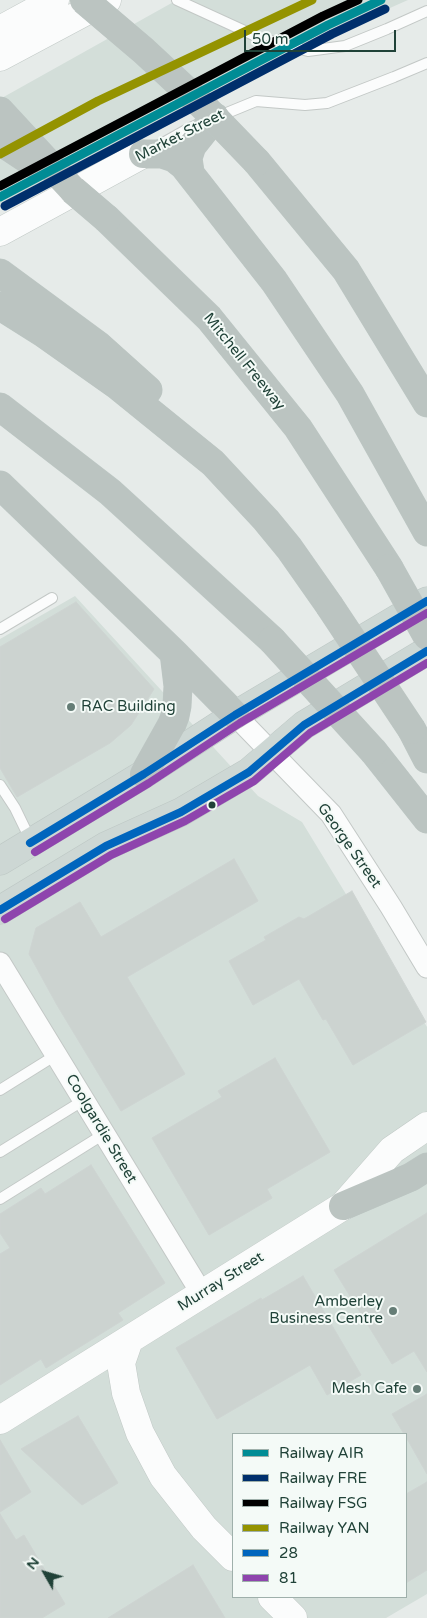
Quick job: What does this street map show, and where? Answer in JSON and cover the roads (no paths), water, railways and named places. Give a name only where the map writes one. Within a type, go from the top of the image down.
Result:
[{"type":"highway","points":[[84,0],[144,51],[203,106],[257,162],[346,270],[427,403]]},
{"type":"highway","points":[[0,111],[73,190]]},
{"type":"highway","points":[[190,172],[188,158],[192,146],[215,117]]},
{"type":"highway","name":"Mitchell Freeway","points":[[0,142],[73,190],[107,219],[209,318],[298,428],[389,568],[427,636]]},
{"type":"highway","points":[[143,154],[156,153],[168,156],[179,162],[190,172],[274,281],[350,394],[427,532]]},
{"type":"highway","points":[[1,274],[100,346],[175,415],[213,463],[272,527],[329,605],[412,730],[427,759]]},
{"type":"highway","points":[[0,306],[43,333],[118,386],[213,463]]},
{"type":"highway","points":[[0,407],[110,492],[272,640],[374,752],[427,819]]},
{"type":"highway","points":[[0,485],[174,652],[236,715]]},
{"type":"highway","points":[[144,774],[175,716],[178,686],[174,652]]},
{"type":"highway","points":[[344,1206],[427,1167]]},
{"type":"main road","points":[[0,30],[55,0]]},
{"type":"main road","points":[[0,57],[107,0]]},
{"type":"main road","name":"Market Street","points":[[0,232],[143,154]]},
{"type":"main road","points":[[0,861],[144,774],[236,715],[427,601]]},
{"type":"main road","points":[[0,910],[106,846],[181,812],[249,772],[304,725],[427,651]]},
{"type":"main road","points":[[32,842],[61,848],[106,846]]},
{"type":"main road","name":"Murray Street","points":[[0,1420],[344,1206],[392,1150],[427,1126]]},
{"type":"main road","points":[[129,1340],[121,1363],[126,1393],[140,1433],[163,1476],[204,1528],[232,1557]]},
{"type":"main road","points":[[273,1598],[292,1618]]},
{"type":"street","name":"George Street","points":[[236,715],[331,814],[427,966]]},
{"type":"street","name":"Coolgardie Street","points":[[0,963],[202,1294]]},
{"type":"lane","points":[[177,0],[260,38],[308,51],[345,46],[388,29],[427,10]]},
{"type":"lane","name":"Market Street","points":[[143,154],[186,130],[256,101],[305,105],[327,103],[427,63]]},
{"type":"lane","points":[[0,629],[52,598]]},
{"type":"lane","points":[[0,785],[15,808],[32,842]]},
{"type":"lane","points":[[0,1090],[56,1055]]},
{"type":"lane","points":[[0,1152],[84,1100]]},
{"type":"lane","points":[[0,1199],[104,1134]]},
{"type":"rail line","name":"YAN","points":[[0,154],[98,101],[312,0]]},
{"type":"rail line","name":"FSG","points":[[0,186],[323,16],[358,0]]},
{"type":"rail line","name":"AIR","points":[[0,197],[328,25],[381,0]]},
{"type":"rail line","name":"FRE","points":[[5,206],[332,34],[385,9]]},
{"type":"place","name":"RAC Building","points":[[71,707]]},
{"type":"place","name":"Amberley Business Centre","points":[[393,1311]]},
{"type":"place","name":"Mesh Cafe","points":[[417,1389]]}]
